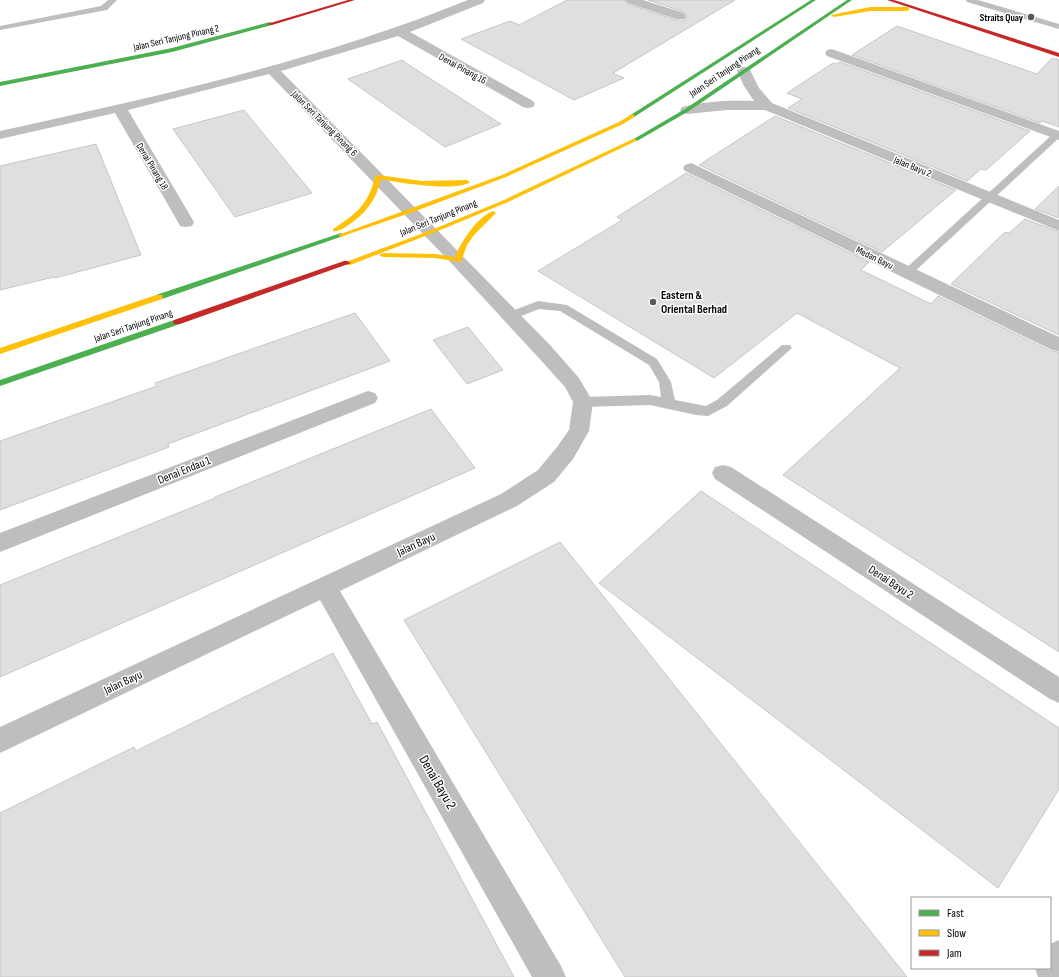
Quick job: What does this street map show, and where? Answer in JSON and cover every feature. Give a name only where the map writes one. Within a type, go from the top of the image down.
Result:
[{"type":"main road","name":"Jalan Seri Tanjung Pinang 2","points":[[0,84],[172,50],[297,17],[353,0]]},
{"type":"main road","name":"Jalan Seri Tanjung Pinang","points":[[0,351],[411,211],[504,176],[621,123],[814,0]]},
{"type":"main road","name":"Jalan Seri Tanjung Pinang","points":[[0,383],[367,256],[431,232],[506,201],[621,148],[687,110],[850,0]]},
{"type":"main road","points":[[889,0],[1059,55]]},
{"type":"main road","points":[[825,17],[865,8],[889,8],[910,10],[945,18]]},
{"type":"main road","points":[[311,245],[346,223],[366,206],[374,195],[378,177],[416,184],[444,185],[504,176]]},
{"type":"main road","points":[[367,256],[412,255],[458,260],[461,245],[471,232],[506,201]]},
{"type":"street","points":[[0,135],[120,109],[272,70],[399,31],[479,0]]},
{"type":"street","points":[[631,0],[680,16]]},
{"type":"street","name":"Denai Pinang 16","points":[[399,31],[528,104]]},
{"type":"street","points":[[832,53],[1058,136]]},
{"type":"street","name":"Jalan Seri Tanjung Pinang 6","points":[[272,70],[431,232]]},
{"type":"street","points":[[744,71],[749,86],[755,95],[766,106]]},
{"type":"street","points":[[687,110],[717,105],[742,104],[766,106]]},
{"type":"street","name":"Jalan Bayu 2","points":[[766,106],[1059,226]]},
{"type":"street","name":"Denai Pinang 18","points":[[120,109],[186,222]]},
{"type":"street","name":"Medan Bayu","points":[[691,168],[1059,345]]},
{"type":"street","points":[[431,232],[511,316],[572,384],[583,402]]},
{"type":"street","name":"Denai Endau 1","points":[[0,543],[368,398]]},
{"type":"street","name":"Jalan Bayu","points":[[0,740],[509,500],[546,476],[565,453],[579,431],[583,402]]},
{"type":"street","name":"Denai Bayu 2","points":[[723,473],[1059,691]]},
{"type":"street","name":"Denai Bayu 2","points":[[325,587],[550,977]]},
{"type":"street","points":[[1051,967],[1059,956]]},
{"type":"street","points":[[1042,977],[1049,969]]},
{"type":"lane","points":[[0,28],[104,8],[113,0]]},
{"type":"lane","points":[[970,0],[1059,27]]},
{"type":"lane","points":[[908,272],[1058,136]]},
{"type":"lane","points":[[511,316],[538,305],[563,308],[653,362],[665,382],[669,403]]},
{"type":"lane","points":[[583,402],[650,400],[696,410],[708,411],[722,403],[786,348]]},
{"type":"building","points":[[567,0],[624,0],[627,4],[676,20],[684,20],[687,15],[684,12],[648,0],[735,0],[613,73],[624,78],[574,100],[461,39],[510,21],[519,25]]},
{"type":"building","points":[[897,26],[1037,74],[1052,58],[1059,60],[1059,127],[1042,121],[1040,123],[852,55]]},
{"type":"building","points":[[402,60],[501,124],[445,147],[348,79]]},
{"type":"building","points":[[840,62],[1030,131],[986,170],[981,169],[967,181],[788,108],[802,99],[787,93],[833,63],[836,64]]},
{"type":"building","points":[[244,110],[312,193],[235,217],[173,129]]},
{"type":"building","points":[[775,116],[956,190],[882,252],[699,165]]},
{"type":"building","points":[[96,144],[141,255],[55,278],[0,290],[0,166]]},
{"type":"building","points":[[686,173],[869,262],[861,270],[931,304],[938,296],[1051,351],[1059,352],[1059,652],[783,475],[900,368],[797,313],[714,378],[538,271],[622,220],[617,217]]},
{"type":"building","points":[[1059,186],[1059,218],[1035,209]]},
{"type":"building","points":[[1025,219],[1059,232],[1059,335],[951,284],[1005,232],[1009,233]]},
{"type":"building","points":[[355,313],[390,361],[168,444],[169,447],[0,510],[0,441],[157,386],[155,383]]},
{"type":"building","points":[[468,327],[503,370],[467,384],[433,340]]},
{"type":"building","points":[[431,409],[475,468],[0,677],[0,585]]},
{"type":"building","points":[[701,491],[1059,728],[1059,789],[998,888],[599,583]]},
{"type":"building","points":[[560,542],[907,977],[625,977],[404,620]]},
{"type":"building","points":[[333,653],[372,724],[377,722],[514,977],[0,977],[0,813],[134,747],[136,751]]},
{"type":"traffic: fast","points":[[632,116],[814,0]]},
{"type":"traffic: fast","points":[[635,140],[687,110],[850,0]]},
{"type":"traffic: fast","points":[[0,84],[172,50],[270,24]]},
{"type":"traffic: fast","points":[[159,297],[341,235]]},
{"type":"traffic: fast","points":[[0,383],[177,322]]},
{"type":"traffic: slow","points":[[834,15],[870,9],[907,9]]},
{"type":"traffic: slow","points":[[341,235],[411,211],[504,176],[621,123],[632,116]]},
{"type":"traffic: slow","points":[[347,263],[431,232],[506,201],[635,140]]},
{"type":"traffic: slow","points":[[335,230],[352,220],[369,203],[373,196],[378,177],[422,183],[445,184],[467,182]]},
{"type":"traffic: slow","points":[[383,255],[435,256],[458,260],[467,239],[481,223],[493,213]]},
{"type":"traffic: slow","points":[[0,351],[159,297]]},
{"type":"traffic: jam","points":[[270,24],[353,0]]},
{"type":"traffic: jam","points":[[889,0],[1059,55]]},
{"type":"traffic: jam","points":[[177,322],[347,263]]},
{"type":"place","name":"Straits Quay","points":[[1031,17]]},
{"type":"place","name":"Eastern & Oriental Berhad","points":[[653,302]]}]
